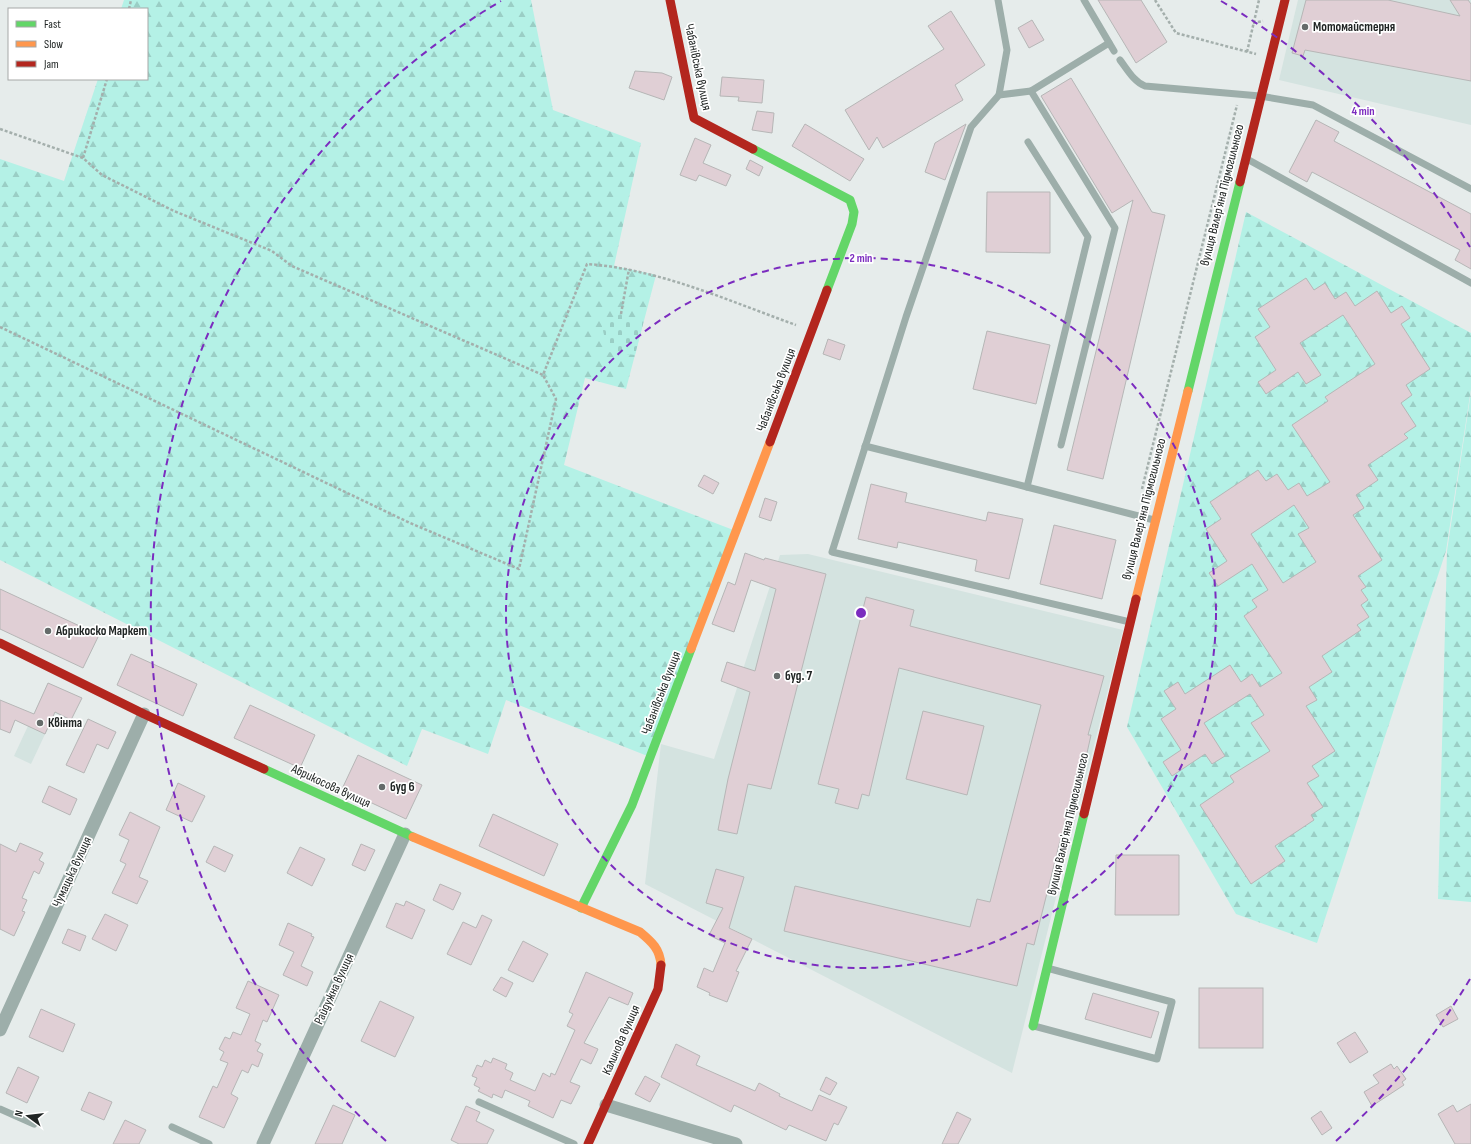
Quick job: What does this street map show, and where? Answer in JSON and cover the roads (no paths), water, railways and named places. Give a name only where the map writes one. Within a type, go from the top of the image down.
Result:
[{"type":"street","name":"Чабанівська вулиця","points":[[582,908],[602,863],[632,805],[852,224],[854,212],[850,200],[694,118],[670,0]]},
{"type":"street","name":"вулиця Валерʼяна Підмогильного","points":[[1033,1026],[1155,520],[1285,0]]},
{"type":"street","name":"Абрикосова вулиця","points":[[0,644],[144,714],[405,834],[640,932],[654,944]]},
{"type":"street","name":"Чумацька вулиця","points":[[0,1030],[144,714]]},
{"type":"street","name":"Райдужна вулиця","points":[[263,1144],[405,834]]},
{"type":"street","name":"Калинова вулиця","points":[[588,1144],[658,988],[661,973],[659,955],[654,944]]},
{"type":"street","points":[[606,1105],[736,1144]]},
{"type":"lane","points":[[998,0],[1007,50],[999,95],[971,127],[906,317],[832,552],[1130,622]]},
{"type":"lane","points":[[1084,0],[1114,51]]},
{"type":"lane","points":[[999,95],[1031,92],[1110,43]]},
{"type":"lane","points":[[1120,60],[1135,79],[1140,84],[1145,86],[1260,96],[1313,105],[1471,189]]},
{"type":"lane","points":[[1031,92],[1115,228],[1061,445]]},
{"type":"lane","points":[[1027,487],[1088,237],[1028,142]]},
{"type":"lane","points":[[1245,158],[1471,283]]},
{"type":"lane","points":[[865,446],[1155,520]]},
{"type":"lane","points":[[1033,1026],[1157,1059],[1172,1002],[1047,968]]},
{"type":"lane","points":[[478,1102],[574,1144]]},
{"type":"lane","points":[[0,1109],[34,1124]]},
{"type":"lane","points":[[172,1127],[209,1144]]},
{"type":"place","name":"Мотомайстерня","points":[[1305,27]]},
{"type":"place","name":"Абрикоско Маркет","points":[[48,631]]},
{"type":"place","name":"буд. 7","points":[[777,676]]},
{"type":"place","name":"Квінта","points":[[40,723]]},
{"type":"place","name":"буд 6","points":[[382,787]]}]
